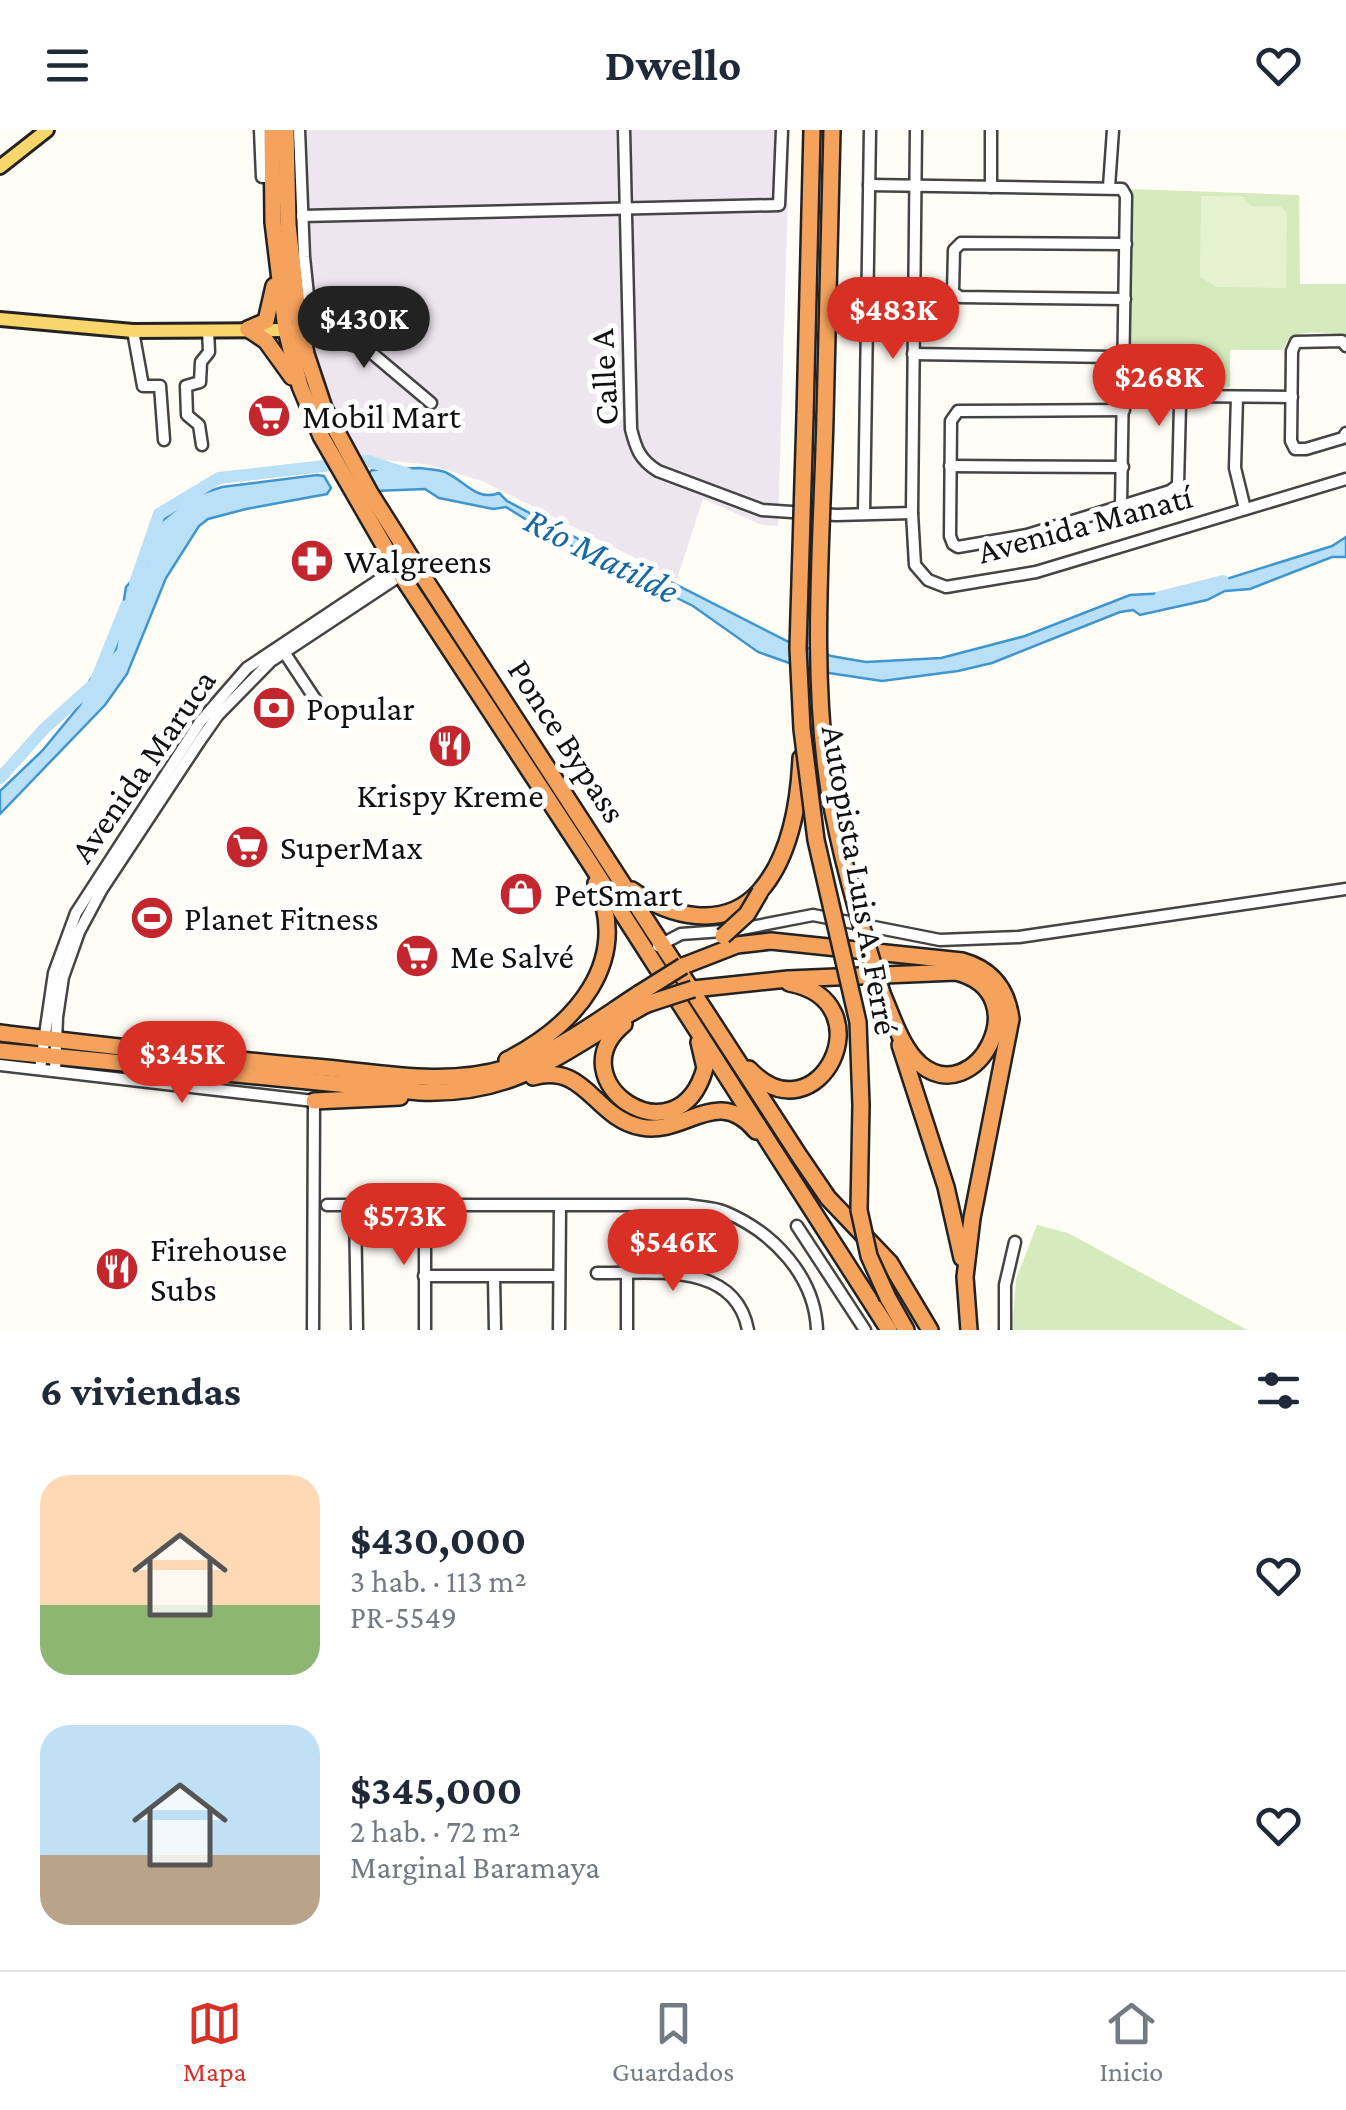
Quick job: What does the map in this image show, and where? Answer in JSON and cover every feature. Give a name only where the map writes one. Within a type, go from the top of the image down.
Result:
[{"type":"highway","name":"Ponce Bypass","points":[[272,130],[276,245],[299,331]]},
{"type":"highway","name":"Ponce Bypass","points":[[286,130],[290,242],[299,331],[309,389],[335,445],[399,572],[688,1015],[769,1151],[784,1165],[864,1291]]},
{"type":"highway","name":"Autopista Luis A. Ferré","points":[[812,130],[798,648],[802,729],[816,840],[858,1022],[862,1106],[859,1210],[869,1256],[906,1330]]},
{"type":"highway","name":"Autopista Luis A. Ferré","points":[[832,130],[819,636],[829,786],[845,871],[946,1187],[965,1277]]},
{"type":"highway","points":[[248,329],[266,321],[273,300],[276,245]]},
{"type":"highway","points":[[248,329],[266,341],[309,389]]},
{"type":"highway","points":[[299,331],[309,389]]},
{"type":"highway","name":"Ponce Bypass","points":[[363,496],[623,882],[800,1157],[828,1198],[897,1273],[930,1330]]},
{"type":"highway","points":[[688,1015],[705,1068],[689,1100],[671,1110],[651,1113],[630,1107],[608,1084],[604,1065],[610,1038],[643,1002],[747,914],[778,862],[796,808],[802,729]]},
{"type":"highway","points":[[473,1076],[551,1035],[575,1012],[592,985],[604,951],[605,928],[599,890],[588,860]]},
{"type":"highway","points":[[623,882],[673,914],[697,916],[721,913],[760,892]]},
{"type":"highway","points":[[683,966],[714,951],[760,942],[787,942],[949,958],[970,963],[989,974],[1002,990],[1011,1019],[976,1193],[965,1277],[969,1330]]},
{"type":"highway","points":[[0,1033],[420,1077],[473,1076],[534,1058],[643,1002],[685,991],[714,985],[948,972],[963,974],[980,985],[993,1002],[994,1039],[980,1061],[969,1068],[934,1072],[924,1067],[905,1045],[883,996]]},
{"type":"highway","points":[[733,1053],[762,1081],[784,1089],[813,1084],[832,1064],[839,1036],[829,1006],[806,988],[771,981]]},
{"type":"highway","points":[[496,1086],[537,1070],[643,1002]]},
{"type":"highway","points":[[0,1050],[48,1063],[440,1093]]},
{"type":"highway","points":[[314,1101],[440,1093],[496,1086],[546,1073],[561,1074],[632,1126],[657,1129],[702,1112],[722,1110],[759,1131]]},
{"type":"highway","points":[[864,1291],[874,1330]]},
{"type":"highway","points":[[864,1291],[889,1330]]},
{"type":"main road","points":[[0,167],[47,130]]},
{"type":"main road","points":[[0,319],[133,331],[299,331]]},
{"type":"street","points":[[260,130],[262,178],[272,177]]},
{"type":"street","points":[[299,130],[299,331],[367,348],[431,403]]},
{"type":"street","name":"Calle A","points":[[624,130],[631,429],[636,451],[658,471],[762,510],[836,516],[912,513]]},
{"type":"street","points":[[302,216],[779,205],[782,130]]},
{"type":"street","points":[[864,513],[870,130]]},
{"type":"street","name":"Avenida Manatí","points":[[916,130],[912,513],[915,565],[928,580],[946,587],[1036,572],[1346,478]]},
{"type":"street","points":[[991,130],[991,187]]},
{"type":"street","points":[[1109,187],[1112,130]]},
{"type":"street","points":[[869,185],[1122,189],[1126,196],[1126,244],[1121,505]]},
{"type":"street","points":[[1125,300],[960,297],[953,292],[952,276],[954,250],[961,243],[1126,244]]},
{"type":"street","points":[[202,445],[199,425],[186,415],[186,386],[200,382],[201,362],[210,352],[208,330]]},
{"type":"street","points":[[133,331],[143,386],[160,386],[164,440]]},
{"type":"street","points":[[1346,346],[1342,341],[1296,342],[1292,351],[1292,440],[1294,449],[1306,449],[1343,438],[1346,433]]},
{"type":"street","points":[[913,354],[1124,355],[1176,358],[1180,365],[1178,485],[1170,491],[1027,535],[958,547],[952,544],[950,536],[951,421],[958,410],[1124,410]]},
{"type":"street","points":[[1180,396],[1292,397]]},
{"type":"street","points":[[1238,397],[1236,468],[1245,509]]},
{"type":"street","points":[[950,466],[1123,467]]},
{"type":"street","name":"Avenida Maruca","points":[[49,1039],[78,932],[218,715],[254,676],[284,652],[399,572]]},
{"type":"street","name":"Avenida Maruca","points":[[48,1063],[54,973],[76,913],[208,712],[247,668],[399,572]]},
{"type":"street","points":[[284,652],[321,708]]},
{"type":"street","points":[[647,952],[682,934],[736,930],[812,915],[940,940],[1019,937],[1346,889]]},
{"type":"street","points":[[0,1065],[48,1063],[314,1101],[313,1330]]},
{"type":"street","points":[[327,1205],[686,1206],[722,1211],[771,1238],[803,1277],[817,1330]]},
{"type":"street","points":[[355,1205],[357,1330]]},
{"type":"street","points":[[425,1205],[425,1330]]},
{"type":"street","points":[[559,1330],[560,1206]]},
{"type":"street","points":[[797,1226],[865,1330]]},
{"type":"street","points":[[1004,1330],[1004,1285],[1015,1242]]},
{"type":"street","points":[[598,1273],[690,1274],[721,1287],[736,1301],[748,1330]]},
{"type":"street","points":[[627,1273],[627,1330]]},
{"type":"street","points":[[424,1276],[558,1276]]},
{"type":"street","points":[[494,1276],[494,1330]]},
{"type":"shaded area","points":[[291,130],[790,130],[778,526],[762,525],[703,499],[677,579],[482,481],[430,465],[358,457],[319,373],[301,306]]},
{"type":"green space","points":[[1130,189],[1299,195],[1300,284],[1346,284],[1346,334],[1300,334],[1287,342],[1283,350],[1230,350],[1230,387],[1185,387],[1183,362],[1175,351],[1135,351],[1129,343]]},
{"type":"green space","points":[[1201,196],[1242,196],[1251,206],[1280,206],[1287,213],[1286,288],[1217,287],[1200,277]]},
{"type":"green space","points":[[1037,1225],[1068,1233],[1247,1330],[1012,1330],[1016,1279]]},
{"type":"water","name":"Río Matilde","points":[[419,468],[445,472],[484,495],[499,493],[507,501],[635,569],[665,579],[787,641],[831,656],[866,662],[941,658],[1025,636],[1130,595],[1185,592],[1332,546],[1346,537],[1346,557],[1332,557],[1250,589],[1225,591],[1207,600],[1140,615],[1133,610],[1120,612],[992,663],[882,681],[809,670],[758,652],[693,606],[554,537],[506,507],[493,509],[439,498],[425,489],[375,491],[368,474],[372,470]]},
{"type":"water","points":[[324,476],[331,488],[327,494],[246,509],[208,519],[199,526],[166,578],[127,674],[105,705],[0,814],[0,791],[42,751],[80,705],[90,680],[116,649],[126,587],[147,563],[152,537],[162,521],[191,497],[222,487]]},
{"type":"waterway","name":"Río Matilde","points":[[135,583],[159,514],[219,478],[368,461],[408,474]]},
{"type":"waterway","name":"Río Matilde","points":[[1160,597],[1223,581]]},
{"type":"waterway","name":"Río Matilde","points":[[0,778],[44,729],[95,683],[126,606]]},
{"type":"place","name":"Mobil Mart","points":[[269,416]]},
{"type":"place","name":"Walgreens","points":[[312,561]]},
{"type":"place","name":"Popular","points":[[274,708]]},
{"type":"place","name":"Krispy Kreme","points":[[450,746]]},
{"type":"place","name":"SuperMax","points":[[247,847]]},
{"type":"place","name":"PetSmart","points":[[521,894]]},
{"type":"place","name":"Planet Fitness","points":[[152,918]]},
{"type":"place","name":"Me Salvé","points":[[417,956]]},
{"type":"place","name":"Firehouse Subs","points":[[117,1269]]}]
